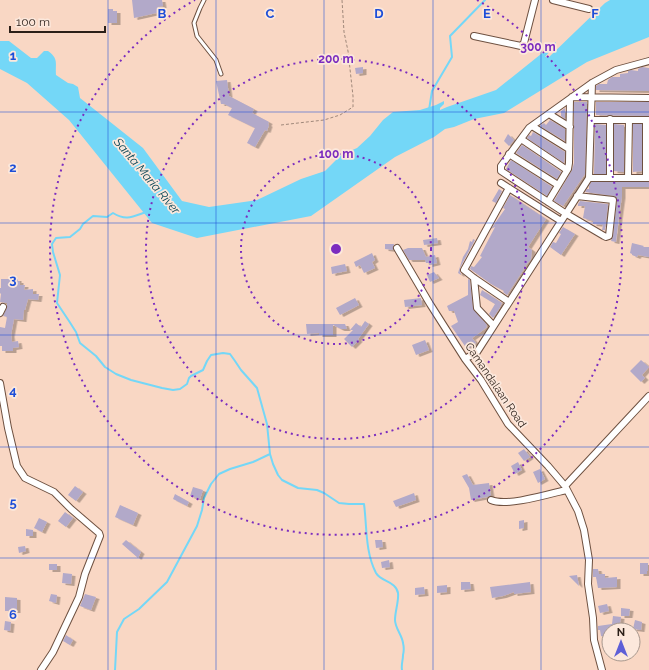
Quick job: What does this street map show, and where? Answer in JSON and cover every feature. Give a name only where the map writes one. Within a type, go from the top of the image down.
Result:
[{"type":"street","points":[[474,36],[521,46],[524,43],[535,0]]},
{"type":"street","points":[[552,0],[589,9]]},
{"type":"street","points":[[577,196],[613,200],[609,236],[604,236],[548,202],[501,171],[501,166],[529,128],[592,83],[616,70],[649,61]]},
{"type":"street","points":[[465,359],[476,352],[589,178],[592,83]]},
{"type":"street","points":[[571,98],[649,98]]},
{"type":"street","points":[[548,202],[567,170],[569,163],[571,98]]},
{"type":"street","points":[[549,114],[570,127]]},
{"type":"street","points":[[610,119],[610,177]]},
{"type":"street","points":[[589,178],[648,178],[648,120],[591,120]]},
{"type":"street","points":[[628,178],[629,120]]},
{"type":"street","points":[[532,126],[569,149]]},
{"type":"street","points":[[521,139],[567,170]]},
{"type":"street","points":[[509,154],[558,185]]},
{"type":"street","points":[[501,183],[560,221]]},
{"type":"street","points":[[509,188],[464,270],[509,302]]},
{"type":"street","name":"Camandalaan Road","points":[[396,248],[430,304],[465,359],[481,380],[508,424],[548,466],[566,488],[578,511],[584,530],[589,560],[588,584],[593,618],[594,640],[602,670]]},
{"type":"street","points":[[474,278],[476,308],[493,325]]},
{"type":"street","points":[[0,383],[17,466],[25,478],[54,492],[99,533],[100,536],[85,574],[79,597],[53,652],[41,670]]},
{"type":"street","points":[[492,500],[496,502],[511,502],[537,497],[566,488],[649,396]]},
{"type":"lane","points":[[204,0],[194,23],[196,36],[216,60],[221,74]]},
{"type":"path","points":[[281,125],[324,120],[340,115],[353,108],[354,96],[344,32],[342,0]]},
{"type":"water","name":"Santa Maria River","points":[[610,0],[649,0],[649,37],[587,62],[504,113],[474,119],[445,129],[434,137],[395,157],[311,216],[197,238],[152,223],[69,120],[27,83],[0,69],[0,41],[9,41],[31,58],[37,58],[44,51],[48,51],[54,56],[55,59],[56,75],[68,83],[78,87],[80,98],[143,148],[182,201],[209,207],[257,200],[301,179],[325,171],[341,155],[357,148],[370,136],[383,120],[393,112],[420,110],[444,101],[444,104],[440,110],[496,90],[556,42],[545,57],[549,57],[605,3]]},
{"type":"building","points":[[132,0],[162,0],[163,6],[158,7],[161,12],[134,18]]},
{"type":"building","points":[[108,9],[117,11],[117,23],[108,23]]},
{"type":"building","points":[[363,67],[363,73],[356,74],[355,68]]},
{"type":"building","points":[[642,67],[649,68],[649,91],[596,90],[596,86],[599,84],[607,84],[608,80],[612,77],[620,77],[620,74],[628,73],[628,71],[631,70],[638,71],[638,69]]},
{"type":"building","points":[[227,80],[229,96],[254,109],[252,113],[269,122],[267,131],[265,130],[255,147],[247,143],[255,128],[228,115],[232,108],[221,104],[216,81]]},
{"type":"building","points":[[574,102],[587,102],[585,174],[563,206],[554,201],[572,170],[574,163]]},
{"type":"building","points":[[596,102],[649,102],[649,116],[596,115]]},
{"type":"building","points":[[565,108],[565,119],[561,116],[561,111]]},
{"type":"building","points":[[550,120],[565,129],[565,141],[540,126],[544,123],[546,125]]},
{"type":"building","points":[[595,124],[606,125],[606,174],[594,174]]},
{"type":"building","points":[[614,124],[624,125],[624,172],[614,171]]},
{"type":"building","points":[[633,124],[642,124],[642,171],[633,172]]},
{"type":"building","points":[[533,132],[565,152],[564,163],[527,138],[529,135],[531,136]]},
{"type":"building","points":[[508,134],[514,140],[509,146],[504,141]]},
{"type":"building","points":[[522,145],[561,172],[557,179],[516,153]]},
{"type":"building","points":[[511,160],[552,187],[547,196],[506,169]]},
{"type":"building","points":[[591,182],[649,182],[649,187],[622,187],[616,242],[611,241],[613,236],[617,199],[614,196],[585,192],[589,189]]},
{"type":"building","points":[[499,189],[502,191],[496,203],[492,201]]},
{"type":"building","points":[[510,195],[546,219],[528,247],[532,250],[531,259],[507,295],[503,292],[504,291],[470,269],[471,266],[474,267],[482,257],[480,256],[495,227],[491,229],[505,209],[503,208]]},
{"type":"building","points":[[580,201],[608,204],[605,230],[602,230],[603,225],[593,224],[593,221],[583,218],[585,206],[578,206]]},
{"type":"building","points":[[563,227],[575,234],[561,255],[550,247],[553,242],[556,243],[561,234],[559,233]]},
{"type":"building","points":[[437,238],[438,243],[424,245],[423,240]]},
{"type":"building","points":[[473,239],[475,240],[460,268],[461,275],[458,273],[463,257],[468,249],[470,241],[472,242]]},
{"type":"building","points":[[632,243],[644,246],[643,247],[649,247],[649,257],[638,255],[637,257],[632,255],[630,253]]},
{"type":"building","points":[[385,244],[394,244],[393,250],[385,249]]},
{"type":"building","points":[[408,248],[422,248],[426,257],[435,255],[437,263],[429,265],[429,263],[426,263],[425,260],[409,260],[403,250]]},
{"type":"building","points":[[372,253],[375,260],[372,262],[375,268],[364,273],[360,265],[356,267],[354,262]]},
{"type":"building","points":[[345,264],[347,271],[332,274],[331,267]]},
{"type":"building","points":[[434,272],[439,278],[430,282],[427,275]]},
{"type":"building","points":[[1,279],[18,279],[18,281],[20,281],[20,285],[25,285],[24,290],[33,289],[33,294],[39,294],[38,300],[28,299],[24,310],[23,320],[14,319],[11,335],[12,342],[18,341],[19,347],[13,348],[13,351],[2,351],[2,346],[0,346],[0,327],[5,328],[7,317],[3,316],[7,303],[0,302]]},
{"type":"building","points":[[468,279],[470,280],[473,309],[487,325],[487,327],[472,338],[476,343],[467,349],[451,326],[458,322],[454,311],[449,311],[447,306],[468,295]]},
{"type":"building","points":[[482,290],[502,303],[493,318],[489,314],[495,304],[480,295]]},
{"type":"building","points":[[355,298],[359,305],[340,315],[336,308]]},
{"type":"building","points":[[421,298],[422,305],[405,307],[404,300]]},
{"type":"building","points":[[365,321],[369,324],[358,339],[359,340],[352,347],[344,339],[353,330],[350,330],[356,323],[361,327]]},
{"type":"building","points":[[306,324],[345,324],[347,329],[341,329],[333,325],[333,335],[319,335],[319,333],[307,334]]},
{"type":"building","points":[[425,340],[429,350],[416,355],[412,345]]},
{"type":"building","points":[[641,360],[649,367],[642,375],[645,378],[641,382],[630,371]]},
{"type":"building","points":[[524,449],[530,457],[524,461],[518,453]]},
{"type":"building","points":[[518,462],[522,470],[515,474],[511,466]]},
{"type":"building","points":[[540,469],[545,479],[538,483],[533,472]]},
{"type":"building","points":[[467,474],[473,485],[489,483],[491,496],[471,500],[469,488],[462,476]]},
{"type":"building","points":[[75,486],[83,492],[76,501],[68,495]]},
{"type":"building","points":[[193,487],[203,490],[200,499],[190,496]]},
{"type":"building","points":[[414,493],[416,500],[396,507],[393,501]]},
{"type":"building","points":[[175,494],[189,502],[187,506],[173,499]]},
{"type":"building","points":[[120,505],[138,513],[133,525],[115,517]]},
{"type":"building","points":[[65,512],[73,518],[66,527],[58,521]]},
{"type":"building","points":[[39,518],[47,522],[42,532],[34,528]]},
{"type":"building","points":[[524,520],[524,528],[519,529],[519,521]]},
{"type":"building","points":[[26,529],[33,530],[33,536],[26,536]]},
{"type":"building","points":[[126,540],[141,552],[138,558],[122,544]]},
{"type":"building","points":[[375,540],[382,540],[383,547],[376,548]]},
{"type":"building","points":[[25,546],[26,551],[19,553],[18,547]]},
{"type":"building","points":[[389,560],[390,567],[382,568],[381,562]]},
{"type":"building","points":[[640,563],[648,563],[647,574],[640,574]]},
{"type":"building","points":[[49,564],[57,564],[57,570],[49,570]]},
{"type":"building","points":[[593,569],[598,569],[599,574],[605,574],[605,578],[617,577],[617,587],[598,588],[596,577],[593,577]]},
{"type":"building","points":[[63,573],[72,574],[71,584],[62,583]]},
{"type":"building","points":[[577,575],[579,586],[569,576]]},
{"type":"building","points":[[461,582],[470,582],[471,589],[461,590]]},
{"type":"building","points":[[530,582],[531,592],[514,594],[514,592],[492,598],[490,587]]},
{"type":"building","points":[[447,585],[447,592],[437,593],[437,586]]},
{"type":"building","points":[[424,587],[425,594],[415,595],[415,588]]},
{"type":"building","points":[[51,594],[57,595],[56,603],[49,601]]},
{"type":"building","points":[[85,594],[96,597],[91,610],[80,606]]},
{"type":"building","points":[[5,597],[17,598],[17,611],[5,611]]},
{"type":"building","points":[[607,604],[609,611],[600,613],[598,606]]},
{"type":"building","points":[[621,608],[630,609],[629,616],[621,616]]},
{"type":"building","points":[[613,616],[621,617],[620,622],[612,622]]},
{"type":"building","points":[[635,620],[642,622],[641,630],[641,622],[635,622]]},
{"type":"building","points":[[5,621],[11,622],[10,631],[4,630]]},
{"type":"building","points":[[598,626],[601,626],[601,636],[600,630],[598,630]]},
{"type":"building","points":[[66,635],[73,640],[70,645],[63,641]]},
{"type":"waterway","points":[[429,110],[432,91],[452,57],[450,36],[485,0]]},
{"type":"waterway","points":[[146,212],[125,218],[113,213],[107,217],[93,216],[70,237],[56,238],[52,244],[60,275],[57,303],[76,332],[80,343],[96,356],[105,367],[116,374],[131,380],[162,388],[173,390],[180,389],[187,384],[191,376],[203,370],[211,355],[223,353],[230,354],[241,370],[257,388],[267,424],[270,454],[278,475],[282,480],[298,488],[317,490],[339,503],[364,504],[368,548],[372,565],[378,576],[394,586],[398,593],[395,620],[404,646],[402,670]]},
{"type":"waterway","points":[[115,670],[117,632],[124,619],[139,609],[167,582],[197,526],[204,498],[211,484],[219,474],[253,462],[270,454]]}]
